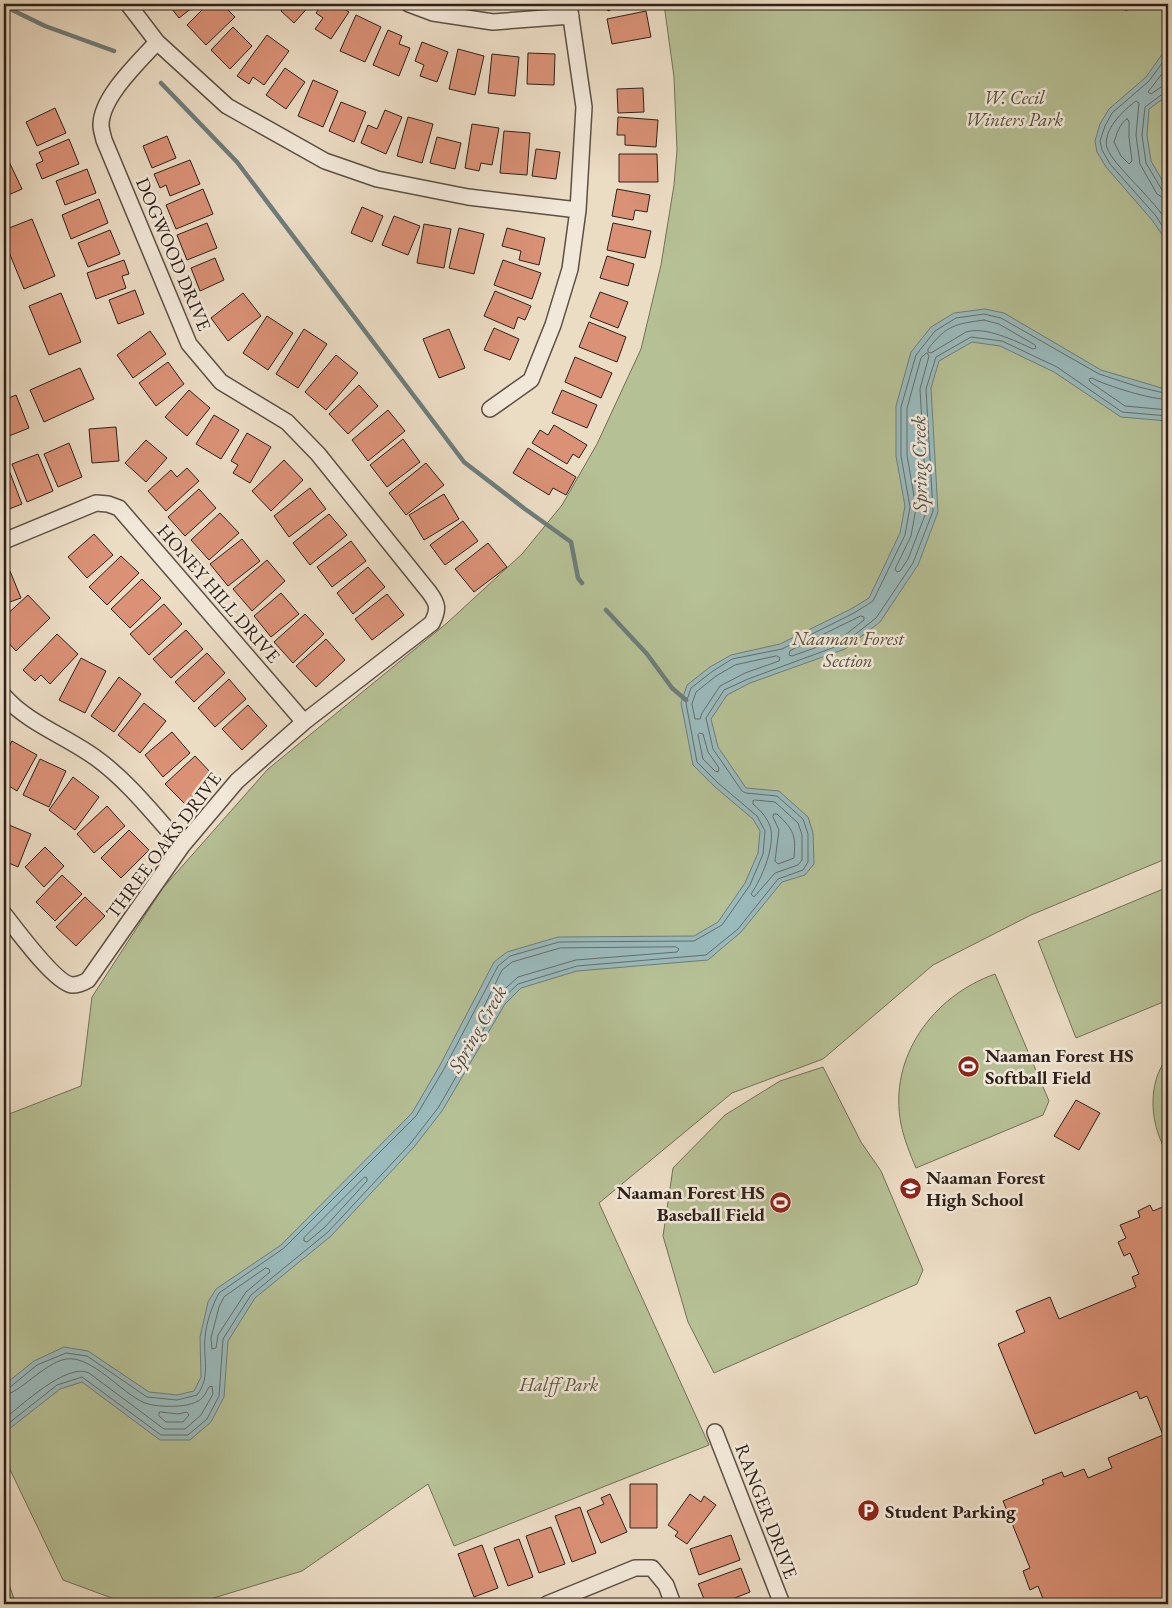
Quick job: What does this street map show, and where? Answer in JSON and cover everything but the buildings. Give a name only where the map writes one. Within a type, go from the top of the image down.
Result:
[{"type":"street","points":[[128,4],[157,42],[228,106],[326,161],[378,179],[468,197],[578,210]]},
{"type":"street","points":[[409,4],[433,14],[494,22],[570,10],[584,107],[578,210],[570,269],[553,324],[531,380],[490,409]]},
{"type":"street","name":"DOGWOOD DRIVE","points":[[157,42],[110,96],[104,110],[101,125],[104,140],[189,344],[221,382],[287,422],[318,454],[436,601],[437,613]]},
{"type":"street","name":"HONEY HILL DRIVE","points":[[4,541],[96,503],[108,504],[119,508],[304,722]]},
{"type":"street","name":"THREE OAKS DRIVE","points":[[4,914],[57,978],[71,985],[88,980],[182,846],[237,781],[304,722],[432,623],[437,613]]},
{"type":"street","points":[[4,696],[14,707],[45,728],[96,757],[122,780],[182,846]]},
{"type":"street","name":"RANGER DRIVE","points":[[715,1432],[782,1604]]},
{"type":"street","points":[[547,1604],[635,1568],[652,1568],[666,1585],[673,1604]]},
{"type":"green space","name":"Naaman Forest Section","points":[[664,4],[1168,4],[1168,858],[1031,915],[933,965],[823,1059],[732,1093],[599,1203],[709,1445],[454,1546],[428,1484],[302,1571],[194,1604],[128,1604],[63,1580],[4,1457],[4,1116],[81,1086],[92,997],[162,889],[268,769],[447,623],[522,554],[562,505],[597,444],[641,349],[661,265],[674,185],[677,150],[674,77]]},
{"type":"green space","points":[[1168,887],[1168,1000],[1076,1038],[1038,941]]},
{"type":"green space","name":"Naaman Forest HS Softball Field","points":[[995,974],[1049,1101],[1043,1115],[916,1168],[902,1130],[899,1099],[901,1075],[909,1053],[920,1032],[935,1013],[952,997],[973,984]]},
{"type":"green space","points":[[1168,1057],[1168,1154],[1157,1131],[1153,1105],[1156,1079]]},
{"type":"green space","name":"Naaman Forest HS Baseball Field","points":[[823,1067],[861,1142],[881,1171],[923,1270],[917,1284],[714,1373],[688,1322],[663,1236],[673,1168],[725,1115],[780,1081]]},
{"type":"green space","points":[[4,1571],[16,1604],[4,1604]]},
{"type":"water","points":[[1168,46],[1168,95],[1149,109],[1147,135],[1151,161],[1168,190],[1168,243],[1152,220],[1106,167],[1097,152],[1095,141],[1100,124],[1109,109],[1146,77]]},
{"type":"water","name":"Spring Creek","points":[[985,309],[1004,313],[1101,370],[1165,389],[1168,386],[1168,421],[1121,417],[1054,372],[1000,346],[972,342],[939,361],[931,388],[938,512],[918,565],[880,622],[845,649],[750,683],[727,695],[711,719],[718,747],[746,788],[779,791],[808,817],[813,833],[814,864],[805,875],[782,882],[741,932],[708,960],[577,971],[521,988],[505,1004],[442,1111],[414,1147],[331,1236],[255,1298],[228,1341],[224,1397],[211,1422],[190,1440],[160,1440],[82,1382],[60,1389],[4,1433],[4,1385],[34,1361],[64,1347],[88,1351],[149,1392],[177,1395],[194,1391],[201,1377],[200,1337],[208,1302],[216,1289],[281,1245],[412,1113],[439,1067],[494,962],[507,952],[558,937],[694,936],[718,922],[745,883],[758,853],[760,831],[753,819],[715,787],[693,765],[681,703],[687,685],[710,667],[731,655],[780,644],[851,609],[869,598],[900,533],[905,506],[896,456],[896,406],[911,352],[931,327],[954,313]]},
{"type":"waterway","points":[[1116,4],[1126,9],[1135,4]]},
{"type":"waterway","points":[[4,6],[45,26],[114,51]]},
{"type":"waterway","points":[[161,83],[237,162],[464,462],[571,542],[578,578],[582,583]]},
{"type":"waterway","points":[[606,610],[647,654],[672,688],[686,700]]},
{"type":"place","name":"Naaman Forest HS Softball Field","points":[[969,1066]]},
{"type":"place","name":"Naaman Forest High School","points":[[910,1188]]},
{"type":"place","name":"Naaman Forest HS Baseball Field","points":[[781,1203]]},
{"type":"place","name":"Student Parking","points":[[869,1511]]},
{"type":"park label","name":"W. Cecil Winters Park","points":[[1014,108]]},
{"type":"park label","name":"Halff Park","points":[[559,1384]]}]
